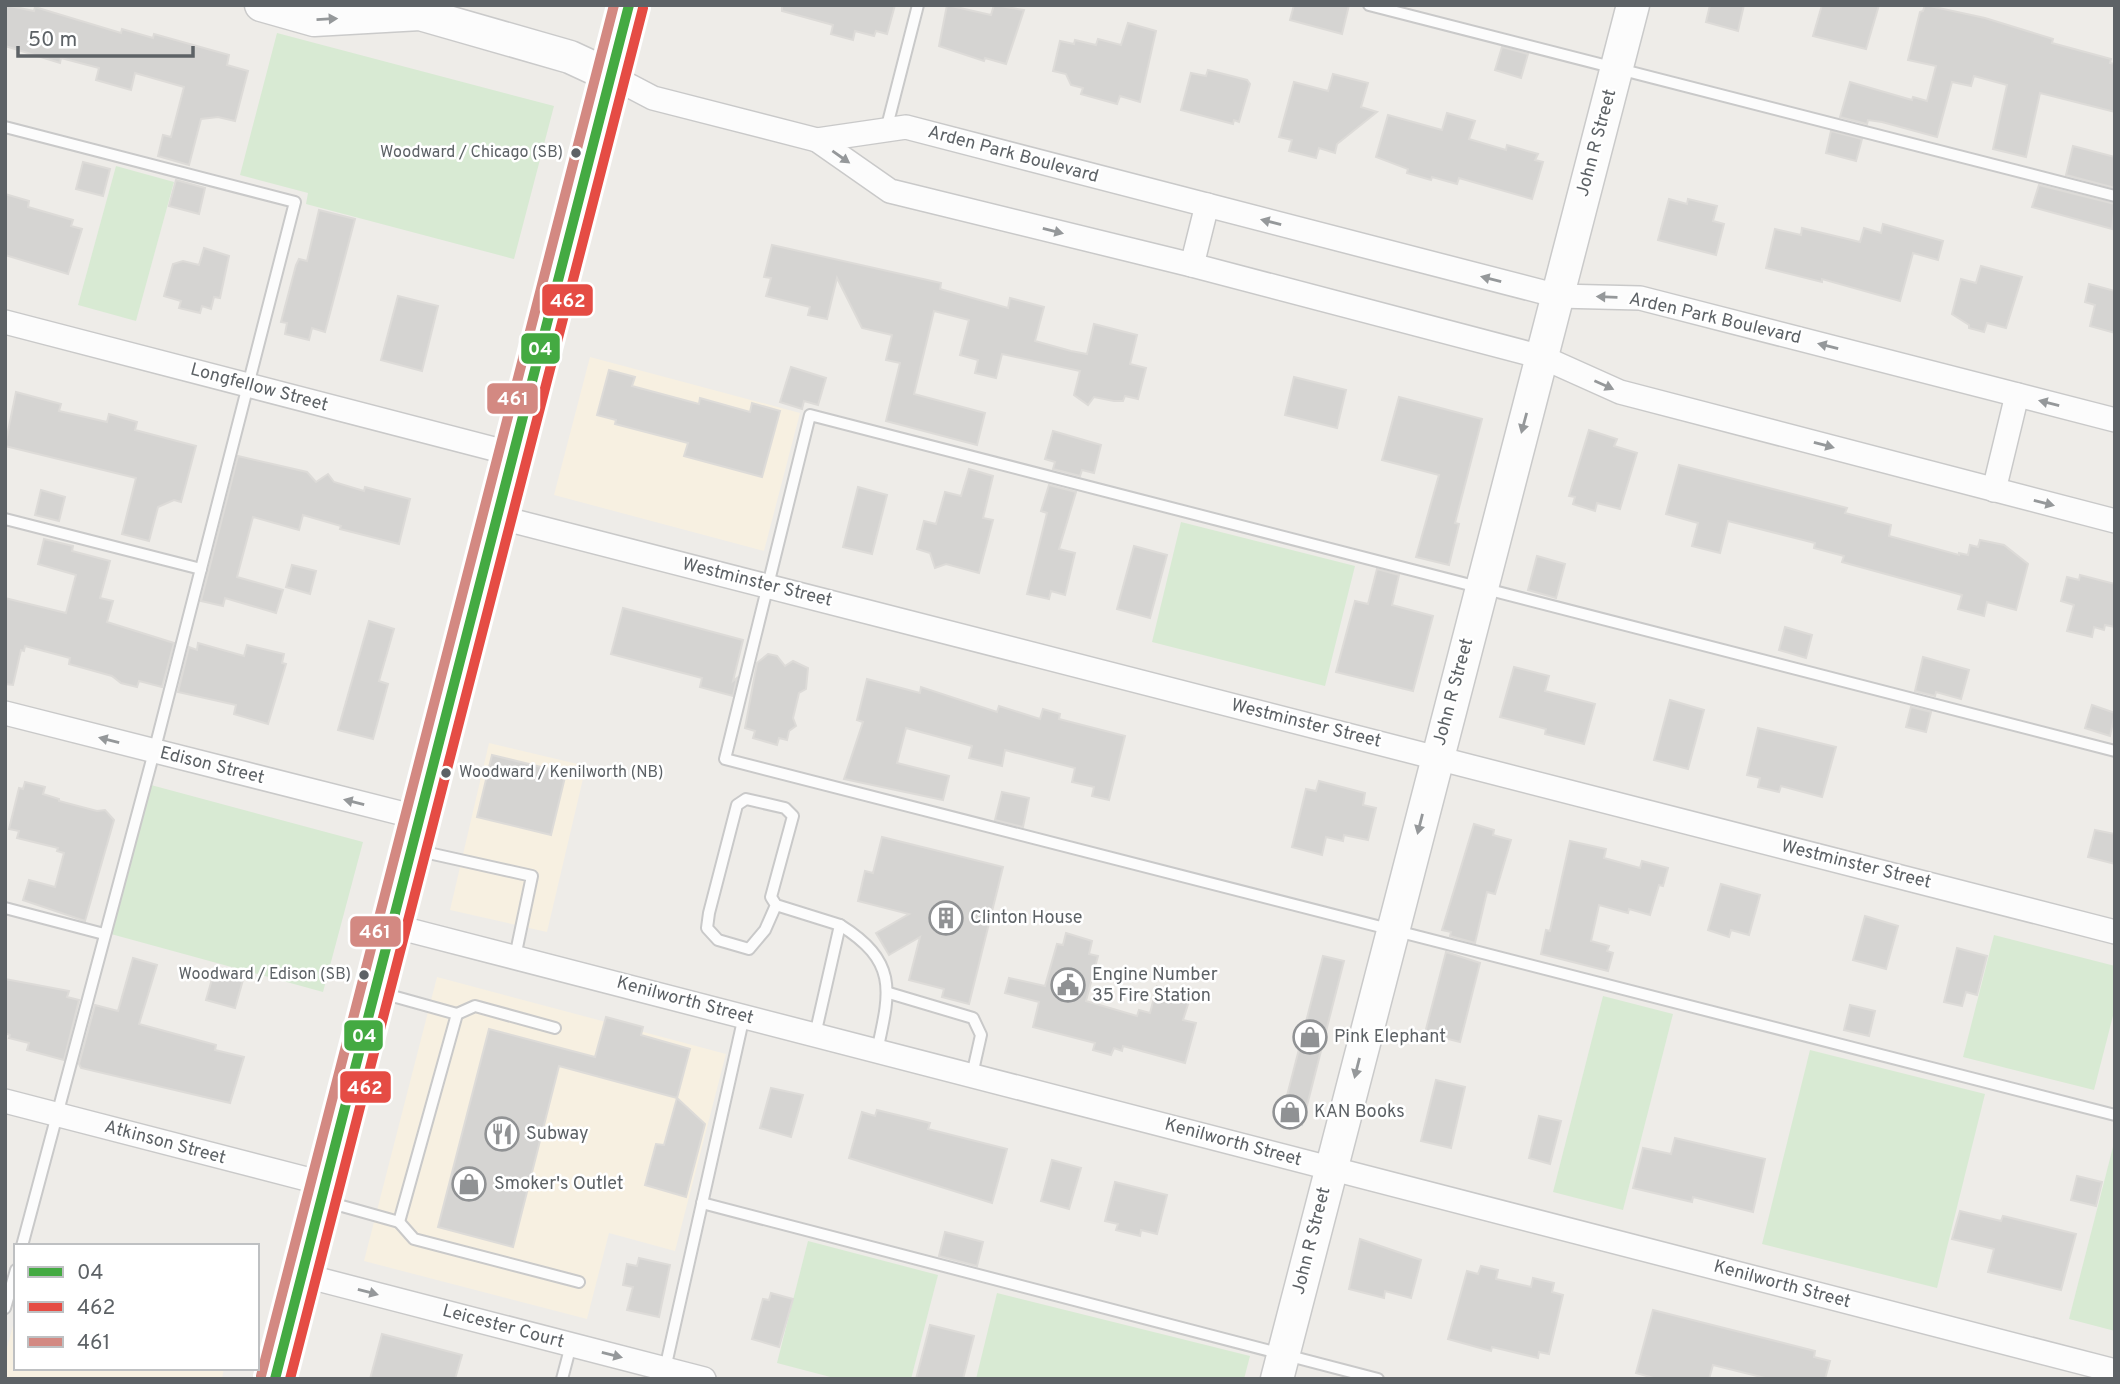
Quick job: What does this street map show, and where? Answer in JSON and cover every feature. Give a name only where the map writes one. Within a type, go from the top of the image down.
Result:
[{"type":"main road","points":[[275,1379],[629,5]]},
{"type":"street","points":[[261,5],[314,20],[414,10],[570,57],[611,76]]},
{"type":"street","name":"John R Street","points":[[1280,1366],[1633,5]]},
{"type":"street","name":"Arden Park Boulevard","points":[[611,76],[653,98],[817,139],[890,191],[1192,265],[1542,357],[1620,392],[2115,521]]},
{"type":"street","name":"Arden Park Boulevard","points":[[817,139],[906,127],[1558,296],[1640,298],[2115,419]]},
{"type":"street","points":[[1192,265],[1207,205]]},
{"type":"street","name":"Longfellow Street","points":[[5,322],[513,454]]},
{"type":"street","points":[[1994,490],[2017,395]]},
{"type":"street","name":"Westminster Street","points":[[498,517],[2115,932]]},
{"type":"street","name":"Edison Street","points":[[5,713],[154,752],[416,834]]},
{"type":"street","name":"Kenilworth Street","points":[[393,926],[2115,1371]]},
{"type":"street","name":"Atkinson Street","points":[[5,1101],[323,1192]]},
{"type":"street","name":"Leicester Court","points":[[302,1275],[704,1379]]},
{"type":"lane","points":[[886,130],[918,5]]},
{"type":"lane","points":[[1370,5],[2115,196]]},
{"type":"lane","points":[[5,127],[295,202],[154,752],[23,1244]]},
{"type":"lane","points":[[2115,751],[810,415],[725,759],[2115,1115]]},
{"type":"lane","points":[[5,519],[201,569]]},
{"type":"lane","points":[[776,905],[765,930],[749,949],[718,940],[707,928],[737,805],[746,799],[785,808],[793,816],[771,897],[776,905],[840,925],[862,941],[886,973],[889,993],[877,1051]]},
{"type":"lane","points":[[416,834],[532,876],[515,957]]},
{"type":"lane","points":[[5,908],[104,934]]},
{"type":"lane","points":[[815,1035],[840,925]]},
{"type":"lane","points":[[375,991],[457,1014],[475,1006],[555,1028]]},
{"type":"lane","points":[[889,993],[973,1018],[981,1035],[972,1075]]},
{"type":"lane","points":[[399,1222],[457,1014]]},
{"type":"lane","points":[[665,1369],[744,1016]]},
{"type":"lane","points":[[323,1192],[399,1222],[414,1239],[579,1282]]},
{"type":"lane","points":[[702,1203],[1280,1366],[1378,1379]]},
{"type":"lane","points":[[5,1308],[14,1277]]},
{"type":"lane","points":[[562,1379],[571,1345]]},
{"type":"shaded area","points":[[590,357],[800,413],[764,551],[554,495]]},
{"type":"shaded area","points":[[489,743],[586,766],[547,932],[450,910]]},
{"type":"shaded area","points":[[437,977],[726,1054],[675,1251],[609,1233],[587,1319],[364,1261]]},
{"type":"shaded area","points":[[14,1322],[14,1370],[224,1370],[222,1379],[5,1379],[5,1356]]},
{"type":"green space","points":[[277,33],[554,106],[514,259],[306,204],[308,193],[240,175]]},
{"type":"green space","points":[[116,166],[174,182],[136,321],[78,305]]},
{"type":"green space","points":[[1181,522],[1355,566],[1325,686],[1152,642]]},
{"type":"green space","points":[[151,785],[363,842],[323,992],[111,934]]},
{"type":"green space","points":[[1994,935],[2115,966],[2115,1008],[2094,1090],[1963,1057]]},
{"type":"green space","points":[[1603,996],[1673,1014],[1623,1210],[1553,1192]]},
{"type":"green space","points":[[1810,1050],[1985,1094],[1937,1288],[1762,1244]]},
{"type":"green space","points":[[2115,1139],[2115,1331],[2069,1319]]},
{"type":"green space","points":[[808,1241],[938,1275],[911,1379],[838,1379],[777,1363]]},
{"type":"green space","points":[[997,1293],[1250,1356],[1244,1379],[976,1379]]},
{"type":"building","points":[[5,5],[34,11],[35,7],[121,33],[122,29],[153,38],[154,34],[229,55],[227,65],[248,71],[235,121],[218,117],[201,119],[189,165],[158,156],[163,135],[171,137],[184,87],[135,73],[131,90],[96,80],[99,68],[61,58],[60,63],[5,46]]},
{"type":"building","points":[[782,5],[895,5],[887,34],[876,31],[874,36],[855,31],[853,40],[831,34],[833,25],[782,11]]},
{"type":"building","points":[[947,5],[991,15],[994,5],[1024,10],[1006,64],[985,58],[984,61],[939,46]]},
{"type":"building","points":[[1294,5],[1349,5],[1342,34],[1290,20]]},
{"type":"building","points":[[1710,5],[1744,5],[1738,31],[1706,22]]},
{"type":"building","points":[[1822,5],[1879,5],[1866,49],[1813,36]]},
{"type":"building","points":[[1925,5],[1985,18],[2053,39],[2052,43],[2111,59],[2110,63],[2115,64],[2115,112],[2040,93],[2026,157],[1993,149],[2007,85],[1974,76],[1971,86],[1952,82],[1937,137],[1882,122],[1868,120],[1867,124],[1840,117],[1850,82],[1912,100],[1913,97],[1927,101],[1936,66],[1908,60],[1920,12]]},
{"type":"building","points":[[1128,23],[1156,31],[1140,102],[1120,96],[1117,104],[1081,94],[1083,88],[1071,85],[1066,74],[1053,71],[1060,41],[1074,44],[1075,40],[1096,45],[1098,39],[1121,45]]},
{"type":"building","points":[[1502,47],[1528,54],[1521,78],[1495,70]]},
{"type":"building","points":[[1208,70],[1247,80],[1250,84],[1239,122],[1234,120],[1233,124],[1181,110],[1191,73],[1206,76]]},
{"type":"building","points":[[1333,74],[1368,83],[1361,107],[1377,112],[1337,144],[1335,153],[1319,148],[1316,158],[1289,151],[1292,140],[1279,137],[1294,82],[1328,91]]},
{"type":"building","points":[[1447,113],[1475,121],[1469,139],[1506,150],[1507,145],[1538,154],[1535,160],[1543,162],[1532,199],[1459,178],[1457,184],[1432,177],[1431,180],[1407,173],[1408,169],[1376,157],[1388,115],[1442,130]]},
{"type":"building","points":[[1831,131],[1862,139],[1856,161],[1826,153]]},
{"type":"building","points":[[2073,146],[2115,157],[2115,188],[2066,175]]},
{"type":"building","points":[[83,162],[110,169],[103,196],[76,189]]},
{"type":"building","points":[[176,180],[205,188],[199,214],[169,206]]},
{"type":"building","points":[[2039,185],[2115,204],[2112,229],[2032,207]]},
{"type":"building","points":[[5,194],[29,201],[28,207],[73,220],[71,226],[82,229],[68,274],[5,255]]},
{"type":"building","points":[[1669,199],[1687,204],[1688,199],[1717,206],[1713,221],[1724,224],[1716,255],[1658,240]]},
{"type":"building","points":[[319,210],[355,219],[325,332],[312,328],[309,340],[285,334],[287,323],[281,322],[296,265],[299,259],[307,261]]},
{"type":"building","points":[[1883,224],[1943,241],[1938,260],[1913,253],[1900,301],[1822,279],[1822,282],[1766,268],[1775,229],[1801,235],[1802,228],[1860,242],[1864,228],[1881,233]]},
{"type":"building","points":[[772,245],[941,283],[940,289],[1008,308],[1010,298],[1044,307],[1035,341],[1071,351],[1087,354],[1094,324],[1137,335],[1130,364],[1146,368],[1138,399],[1125,396],[1123,401],[1114,401],[1094,397],[1088,405],[1074,395],[1080,371],[1002,354],[996,378],[975,373],[978,360],[960,355],[969,320],[934,311],[914,394],[985,413],[977,445],[886,421],[900,363],[886,360],[892,335],[862,328],[837,278],[827,319],[808,315],[810,307],[766,296],[771,278],[764,277]]},
{"type":"building","points":[[204,248],[229,256],[220,298],[214,297],[211,309],[202,306],[200,313],[179,308],[181,301],[164,296],[173,264],[183,261],[199,265]]},
{"type":"building","points":[[1981,266],[2022,277],[2006,328],[1987,323],[1984,332],[1969,328],[1969,325],[1952,314],[1961,279],[1976,283]]},
{"type":"building","points":[[2089,284],[2115,291],[2115,333],[2090,326],[2095,305],[2085,302]]},
{"type":"building","points":[[398,296],[438,306],[422,371],[381,360]]},
{"type":"building","points":[[791,367],[826,378],[818,405],[804,401],[802,409],[780,402]]},
{"type":"building","points":[[609,370],[635,377],[632,386],[699,404],[700,398],[750,412],[752,403],[780,411],[762,477],[684,456],[688,443],[615,424],[616,420],[597,415]]},
{"type":"building","points":[[1294,377],[1346,390],[1337,428],[1285,415]]},
{"type":"building","points":[[16,392],[61,404],[59,411],[107,422],[109,414],[137,422],[135,430],[196,446],[181,502],[174,500],[158,507],[149,541],[122,534],[136,478],[5,446]]},
{"type":"building","points":[[1399,397],[1482,419],[1455,523],[1459,524],[1449,565],[1416,557],[1439,475],[1382,460]]},
{"type":"building","points":[[1589,430],[1617,439],[1614,446],[1637,453],[1620,509],[1597,503],[1595,511],[1573,504],[1575,497],[1569,496]]},
{"type":"building","points":[[1053,431],[1101,445],[1094,473],[1082,470],[1080,476],[1053,469],[1055,462],[1045,459]]},
{"type":"building","points":[[238,456],[307,472],[316,482],[328,474],[334,482],[364,491],[365,487],[410,499],[399,544],[340,529],[341,526],[303,515],[299,530],[253,517],[237,577],[283,590],[276,613],[225,598],[223,606],[201,601]]},
{"type":"building","points":[[1679,465],[1847,508],[1845,513],[1891,525],[1889,536],[1959,555],[1968,555],[1970,545],[1978,547],[1980,540],[2004,545],[2028,564],[2016,610],[1987,602],[1984,616],[1958,609],[1962,595],[1842,562],[1844,556],[1814,548],[1815,543],[1728,521],[1720,553],[1692,546],[1698,523],[1666,514]]},
{"type":"building","points":[[969,469],[993,476],[983,518],[993,520],[979,573],[946,564],[935,568],[930,553],[917,549],[924,521],[936,524],[945,492],[961,496]]},
{"type":"building","points":[[1049,485],[1076,492],[1059,549],[1075,553],[1065,595],[1051,591],[1049,599],[1027,594],[1047,513],[1041,511]]},
{"type":"building","points":[[858,487],[887,495],[872,554],[843,547]]},
{"type":"building","points":[[41,490],[65,497],[59,521],[35,515]]},
{"type":"building","points":[[44,539],[73,546],[72,551],[110,561],[100,598],[113,601],[107,622],[174,643],[162,687],[139,681],[137,687],[121,683],[112,676],[69,664],[70,658],[25,646],[24,651],[21,650],[13,685],[5,684],[5,598],[66,613],[76,575],[38,564]]},
{"type":"building","points":[[1134,546],[1167,555],[1150,618],[1117,609]]},
{"type":"building","points":[[1537,556],[1565,564],[1556,598],[1528,590]]},
{"type":"building","points":[[292,565],[316,571],[310,594],[286,587]]},
{"type":"building","points":[[1377,569],[1399,575],[1392,605],[1433,616],[1413,691],[1336,672],[1355,601],[1368,604]]},
{"type":"building","points":[[2080,575],[2115,584],[2115,627],[2105,625],[2104,630],[2094,627],[2092,637],[2067,631],[2074,605],[2061,601],[2067,577],[2079,580]]},
{"type":"building","points":[[623,608],[743,640],[733,681],[737,678],[733,696],[700,687],[702,678],[611,654]]},
{"type":"building","points":[[369,621],[394,629],[379,681],[388,684],[373,739],[338,730]]},
{"type":"building","points":[[1785,627],[1812,635],[1806,658],[1779,650]]},
{"type":"building","points":[[198,643],[244,656],[247,645],[284,654],[282,663],[286,664],[268,724],[234,714],[236,705],[178,692],[189,647],[197,650]]},
{"type":"building","points":[[768,654],[777,656],[785,666],[793,661],[808,668],[806,689],[799,693],[793,718],[796,726],[789,731],[787,740],[779,738],[777,745],[753,738],[755,731],[745,728],[757,663]]},
{"type":"building","points":[[1923,657],[1969,670],[1961,699],[1936,692],[1935,696],[1915,691]]},
{"type":"building","points":[[1514,667],[1549,676],[1545,691],[1595,704],[1584,744],[1545,734],[1546,729],[1500,717]]},
{"type":"building","points":[[867,679],[920,693],[921,687],[997,712],[999,706],[1040,719],[1043,709],[1060,714],[1059,719],[1125,736],[1109,800],[1092,796],[1094,787],[1072,782],[1075,768],[1005,750],[1002,766],[969,758],[972,746],[906,728],[897,763],[949,776],[943,800],[844,779],[863,722],[857,720]]},
{"type":"building","points":[[1670,700],[1704,710],[1688,769],[1654,760]]},
{"type":"building","points":[[2092,705],[2115,713],[2110,736],[2085,728]]},
{"type":"building","points":[[1911,707],[1931,712],[1926,732],[1906,727]]},
{"type":"building","points":[[1758,728],[1836,747],[1822,797],[1781,786],[1779,792],[1758,787],[1760,778],[1747,775]]},
{"type":"building","points":[[492,755],[566,773],[551,835],[477,817]]},
{"type":"building","points":[[1319,781],[1365,793],[1363,805],[1376,808],[1368,840],[1344,835],[1343,841],[1326,837],[1322,855],[1292,847],[1306,789],[1316,791]]},
{"type":"building","points":[[25,782],[45,787],[43,794],[59,801],[97,811],[105,810],[114,820],[85,921],[23,900],[29,880],[55,887],[64,853],[57,851],[58,848],[17,838],[19,831],[9,829],[19,788],[23,789]]},
{"type":"building","points":[[1002,792],[1029,798],[1023,827],[995,820]]},
{"type":"building","points":[[1474,824],[1494,830],[1493,835],[1511,840],[1495,894],[1487,892],[1475,943],[1450,936],[1451,932],[1442,930]]},
{"type":"building","points":[[2095,830],[2115,834],[2115,864],[2088,857]]},
{"type":"building","name":"Clinton House","points":[[882,837],[1003,867],[969,1004],[942,997],[944,989],[909,980],[920,937],[889,955],[876,933],[909,914],[858,901],[865,871],[873,873]]},
{"type":"building","points":[[1570,841],[1606,849],[1604,858],[1640,868],[1642,861],[1668,868],[1663,886],[1659,885],[1650,915],[1629,909],[1628,913],[1599,905],[1591,941],[1609,946],[1607,951],[1613,953],[1608,971],[1541,954],[1546,930],[1550,931]]},
{"type":"building","points":[[1721,884],[1760,895],[1749,935],[1731,930],[1729,937],[1708,930]]},
{"type":"building","points":[[1865,916],[1898,926],[1886,969],[1853,960]]},
{"type":"building","points":[[1066,933],[1092,941],[1089,954],[1098,956],[1086,1001],[1137,1016],[1139,1010],[1150,1013],[1157,986],[1191,995],[1183,1020],[1196,1023],[1185,1063],[1123,1046],[1122,1051],[1114,1048],[1111,1055],[1093,1050],[1095,1043],[1033,1027],[1039,1002],[1005,993],[1009,978],[1045,986],[1057,944],[1063,945]]},
{"type":"building","points":[[1957,948],[1987,956],[1977,995],[1966,992],[1962,1006],[1944,1002]]},
{"type":"building","points":[[1446,952],[1480,963],[1460,1042],[1425,1033]]},
{"type":"building","points":[[1323,956],[1344,961],[1302,1125],[1281,1119]]},
{"type":"building","points":[[133,958],[157,965],[139,1024],[216,1045],[215,1050],[244,1057],[230,1103],[81,1068],[79,1064],[95,1005],[118,1011]]},
{"type":"building","points":[[214,972],[243,980],[235,1008],[206,1000]]},
{"type":"building","points":[[5,979],[69,991],[67,997],[79,1000],[64,1060],[27,1050],[29,1043],[9,1038],[10,1035],[5,1033]]},
{"type":"building","points":[[1850,1005],[1875,1011],[1869,1036],[1844,1030]]},
{"type":"building","points":[[606,1017],[643,1027],[641,1035],[690,1049],[677,1098],[559,1066],[513,1247],[438,1227],[489,1029],[595,1057]]},
{"type":"building","points":[[1436,1080],[1465,1087],[1451,1148],[1421,1141]]},
{"type":"building","points":[[771,1088],[803,1095],[791,1137],[760,1128]]},
{"type":"building","points":[[677,1098],[705,1124],[686,1197],[645,1185],[656,1144],[664,1145]]},
{"type":"building","points":[[877,1110],[930,1123],[928,1129],[1007,1149],[992,1203],[849,1158],[862,1112],[875,1116]]},
{"type":"building","points":[[1539,1116],[1561,1121],[1550,1164],[1529,1158]]},
{"type":"building","points":[[1675,1138],[1765,1159],[1753,1212],[1693,1197],[1692,1202],[1633,1188],[1643,1148],[1671,1154]]},
{"type":"building","points":[[1052,1160],[1081,1168],[1069,1209],[1041,1201]]},
{"type":"building","points":[[2077,1176],[2102,1182],[2096,1206],[2071,1200]]},
{"type":"building","points":[[1115,1182],[1167,1195],[1157,1234],[1141,1230],[1140,1236],[1116,1230],[1118,1224],[1105,1221]]},
{"type":"building","points":[[1960,1211],[2001,1221],[2003,1216],[2076,1234],[2061,1290],[1988,1272],[1994,1249],[1952,1239]]},
{"type":"building","points":[[945,1232],[983,1242],[977,1266],[939,1256]]},
{"type":"building","points":[[1360,1239],[1421,1260],[1411,1298],[1385,1291],[1384,1298],[1349,1289]]},
{"type":"building","points":[[639,1258],[670,1265],[659,1317],[627,1310],[633,1287],[623,1285],[627,1264],[637,1266]]},
{"type":"building","points":[[1481,1266],[1498,1270],[1496,1279],[1531,1287],[1533,1278],[1554,1283],[1552,1292],[1563,1295],[1549,1354],[1539,1352],[1538,1358],[1492,1347],[1491,1351],[1448,1339],[1467,1271],[1478,1274]]},
{"type":"building","points":[[771,1293],[793,1299],[779,1347],[752,1339],[763,1299],[769,1300]]},
{"type":"building","points":[[1653,1310],[1815,1351],[1814,1357],[1830,1361],[1825,1379],[1769,1379],[1713,1365],[1709,1379],[1657,1379],[1636,1373]]},
{"type":"building","points":[[930,1325],[974,1336],[963,1379],[916,1379]]},
{"type":"building","points":[[382,1334],[462,1355],[455,1379],[370,1379]]},
{"type":"transit line","name":"461","points":[[261,1376],[614,5]]},
{"type":"transit line","name":"04","points":[[275,1379],[629,5]]},
{"type":"transit line","name":"462","points":[[290,1379],[643,8]]},
{"type":"place","name":"Woodward / Chicago (SB)","points":[[576,153]]},
{"type":"place","name":"Woodward / Kenilworth (NB)","points":[[446,773]]},
{"type":"place","name":"Clinton House","points":[[946,918]]},
{"type":"place","name":"Woodward / Edison (SB)","points":[[364,975]]},
{"type":"place","name":"Engine Number 35 Fire Station","points":[[1068,985]]},
{"type":"place","name":"Pink Elephant","points":[[1310,1037]]},
{"type":"place","name":"KAN Books","points":[[1290,1112]]},
{"type":"place","name":"Subway","points":[[502,1134]]},
{"type":"place","name":"Smoker's Outlet","points":[[469,1184]]}]
